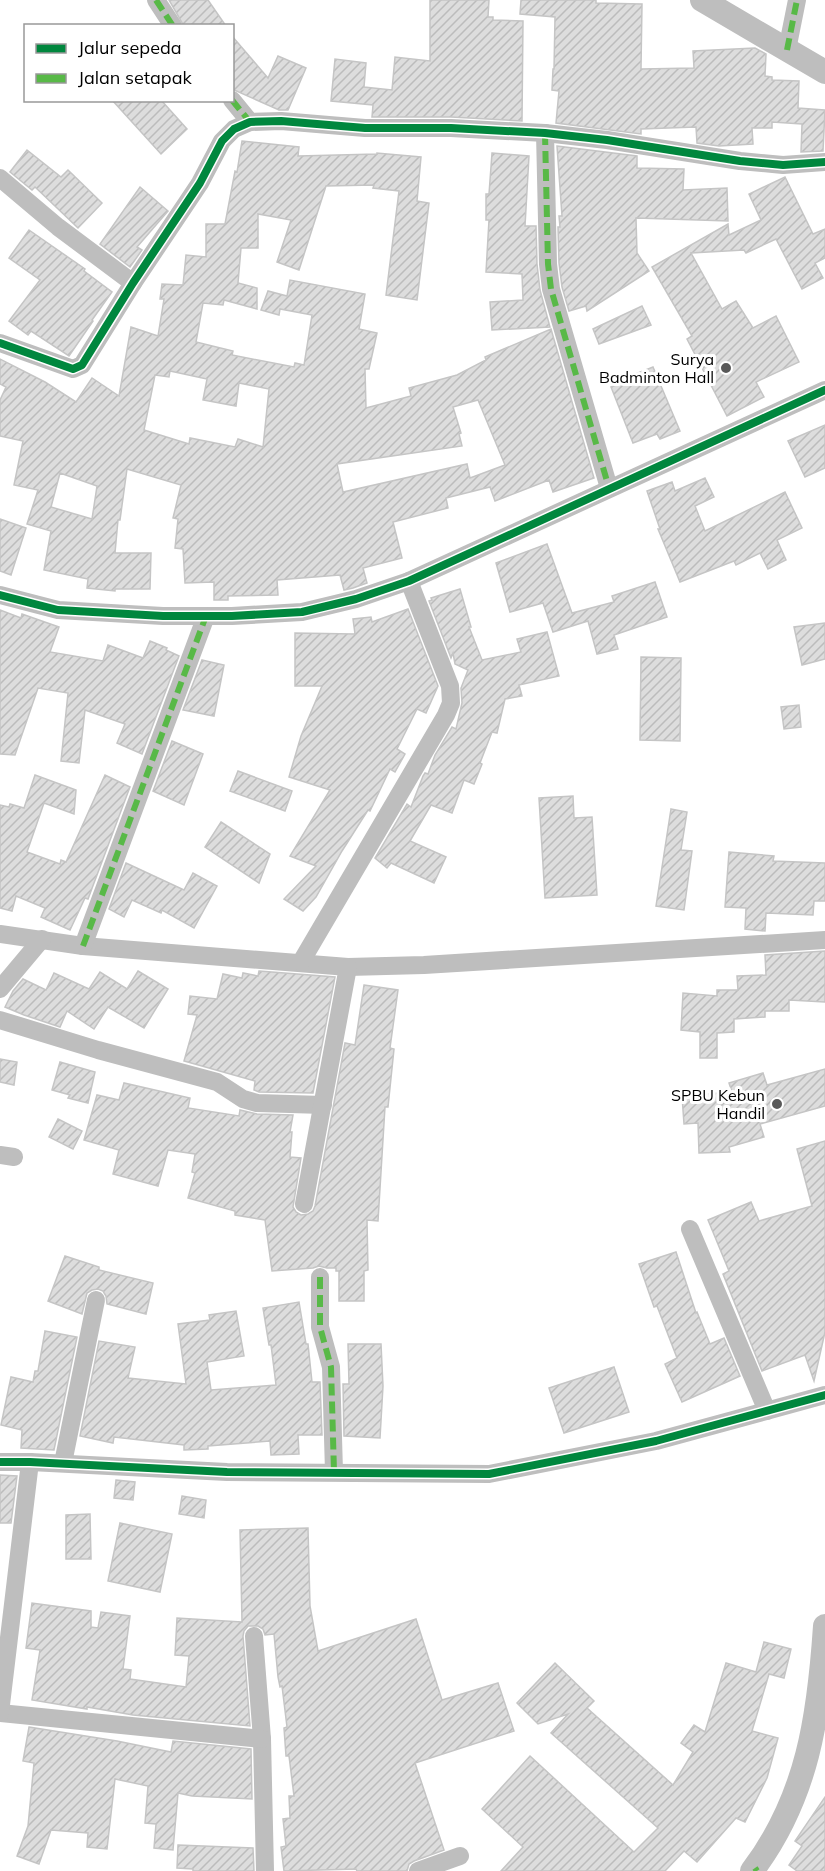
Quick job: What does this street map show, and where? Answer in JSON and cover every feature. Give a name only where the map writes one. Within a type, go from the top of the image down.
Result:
[{"type":"street","points":[[156,0],[172,24]]},
{"type":"street","points":[[702,0],[825,72]]},
{"type":"street","points":[[787,50],[796,0]]},
{"type":"street","points":[[234,102],[250,122]]},
{"type":"street","points":[[0,343],[73,369],[82,365],[133,283],[200,183],[222,141],[234,129],[250,122],[281,121],[365,128],[451,128],[545,133],[628,143],[740,161],[783,165],[825,162]]},
{"type":"street","points":[[545,133],[551,288],[609,488]]},
{"type":"street","points":[[0,178],[133,283]]},
{"type":"street","points":[[0,595],[58,610],[163,616],[232,616],[302,612],[356,599],[409,581],[825,390]]},
{"type":"street","points":[[300,962],[447,715],[451,703],[450,686],[409,581]]},
{"type":"street","points":[[83,946],[206,616]]},
{"type":"street","points":[[0,934],[83,946],[348,967],[424,965],[825,940]]},
{"type":"street","points":[[0,989],[42,939]]},
{"type":"street","points":[[304,1204],[348,967]]},
{"type":"street","points":[[0,1020],[98,1050],[217,1082],[243,1099],[257,1103],[323,1105]]},
{"type":"street","points":[[690,1229],[767,1411]]},
{"type":"street","points":[[320,1277],[320,1327],[331,1366],[334,1472]]},
{"type":"street","points":[[63,1463],[96,1300]]},
{"type":"street","points":[[0,1462],[227,1472],[489,1474],[656,1441],[825,1395]]},
{"type":"street","points":[[30,1462],[0,1713],[262,1739]]},
{"type":"street","points":[[254,1636],[262,1739],[265,1871]]},
{"type":"street","points":[[754,1870],[782,1824],[802,1776],[814,1726],[824,1641]]},
{"type":"street","points":[[418,1871],[460,1856]]},
{"type":"building","points":[[169,0],[208,0],[225,24],[183,24]]},
{"type":"building","points":[[430,0],[489,0],[488,17],[493,17],[493,20],[523,21],[522,121],[451,117],[372,117],[373,105],[331,101],[335,59],[366,63],[364,87],[392,90],[395,57],[430,61]]},
{"type":"building","points":[[521,0],[596,0],[596,3],[642,4],[641,69],[694,68],[693,51],[755,48],[766,54],[765,76],[772,77],[772,80],[799,81],[798,108],[825,110],[823,151],[801,152],[802,124],[772,122],[772,128],[752,128],[753,144],[719,146],[697,143],[696,127],[641,129],[641,134],[556,123],[559,91],[552,90],[555,17],[520,14]]},
{"type":"building","points":[[234,38],[268,78],[278,56],[306,68],[288,110],[279,110],[234,90]]},
{"type":"building","points":[[114,102],[163,102],[187,129],[161,154]]},
{"type":"building","points":[[242,141],[299,147],[298,156],[377,153],[421,157],[417,201],[429,203],[417,300],[386,295],[399,191],[373,188],[374,185],[326,186],[299,270],[277,262],[291,220],[258,214],[258,248],[241,248],[238,283],[257,288],[257,309],[224,300],[223,305],[203,303],[196,342],[233,351],[232,355],[294,367],[295,363],[304,365],[312,315],[280,309],[279,315],[261,310],[268,291],[287,296],[290,280],[365,294],[359,329],[377,333],[369,369],[365,369],[366,408],[411,396],[409,388],[457,375],[486,360],[485,357],[551,329],[594,478],[553,492],[549,480],[495,501],[490,487],[446,498],[448,508],[393,522],[402,558],[363,568],[367,583],[353,588],[344,590],[340,575],[277,580],[278,595],[228,596],[228,600],[214,600],[214,582],[185,583],[183,549],[175,548],[178,519],[173,518],[181,485],[127,469],[115,553],[151,553],[150,589],[115,589],[115,591],[87,588],[88,579],[44,570],[51,531],[27,524],[38,490],[14,485],[23,441],[0,436],[0,400],[6,387],[0,384],[0,359],[45,382],[76,402],[92,378],[119,396],[131,327],[158,336],[164,299],[160,299],[162,284],[183,285],[186,255],[206,257],[206,224],[225,224],[235,171],[237,172]],"holes":[[[170,371],[207,379],[203,400],[236,406],[239,383],[269,389],[263,447],[238,439],[235,447],[190,438],[189,444],[144,430],[155,375],[169,377]],[[478,400],[505,465],[470,478],[467,464],[343,492],[337,464],[462,446],[459,434],[461,433],[453,407]],[[60,473],[97,486],[92,519],[51,507]]]},
{"type":"building","points":[[557,146],[637,156],[637,168],[684,169],[683,190],[727,188],[728,221],[636,218],[637,253],[649,271],[587,311],[586,306],[569,311],[562,287],[559,263],[558,227],[560,227],[559,216],[562,216]]},
{"type":"building","points":[[27,150],[61,177],[68,170],[102,203],[78,228],[35,187],[32,190],[10,172]]},
{"type":"building","points":[[492,153],[529,156],[525,226],[536,226],[540,290],[550,327],[492,330],[490,302],[523,300],[522,274],[486,272],[489,220],[486,220],[486,194],[489,194]]},
{"type":"building","points":[[785,177],[813,234],[825,229],[825,258],[815,263],[823,278],[802,289],[776,239],[746,253],[744,250],[691,253],[722,309],[736,301],[753,328],[776,316],[799,362],[756,382],[764,397],[727,416],[687,339],[692,336],[652,267],[728,224],[729,235],[761,220],[749,194]]},
{"type":"building","points":[[140,187],[168,211],[137,247],[142,250],[130,267],[100,244]]},
{"type":"building","points":[[29,230],[85,269],[84,271],[112,292],[69,356],[31,331],[28,335],[9,321],[40,280],[9,258]]},
{"type":"building","points":[[642,306],[651,325],[599,344],[593,329]]},
{"type":"building","points":[[653,367],[680,431],[660,439],[657,434],[633,443],[611,387]]},
{"type":"building","points":[[825,425],[825,468],[805,477],[788,441]]},
{"type":"building","points":[[705,478],[714,497],[695,506],[705,531],[785,492],[802,528],[777,540],[786,560],[768,569],[760,553],[736,565],[734,561],[680,582],[658,529],[660,529],[647,491],[672,482],[675,491]]},
{"type":"building","points":[[0,519],[26,528],[11,575],[0,571]]},
{"type":"building","points":[[547,544],[572,613],[614,602],[612,596],[655,582],[667,617],[614,635],[618,649],[597,654],[588,621],[553,632],[543,603],[510,612],[496,563]]},
{"type":"building","points":[[460,589],[471,627],[469,627],[482,660],[521,652],[517,639],[547,632],[559,676],[519,685],[522,696],[505,699],[497,733],[492,732],[474,784],[464,780],[452,813],[431,805],[410,841],[446,857],[434,883],[391,863],[387,868],[375,858],[407,804],[411,807],[423,776],[425,773],[428,774],[435,755],[452,727],[456,729],[462,703],[461,688],[468,670],[455,664],[453,653],[451,658],[429,601],[432,600],[431,598]]},
{"type":"building","points":[[408,609],[438,686],[426,713],[417,709],[397,749],[405,754],[395,772],[390,769],[370,811],[368,810],[342,851],[316,897],[303,911],[284,899],[316,866],[290,856],[330,790],[289,777],[301,736],[322,686],[295,686],[295,633],[355,634],[353,619],[371,617],[372,622]]},
{"type":"building","points":[[0,610],[21,618],[22,614],[59,627],[50,652],[103,661],[108,645],[143,658],[150,641],[179,656],[142,754],[117,743],[125,724],[85,710],[79,763],[61,761],[68,693],[38,688],[15,755],[0,754]]},
{"type":"building","points":[[825,623],[825,659],[802,665],[794,627]]},
{"type":"building","points":[[641,657],[681,658],[680,741],[640,740]]},
{"type":"building","points":[[202,660],[224,665],[214,716],[183,710]]},
{"type":"building","points":[[799,705],[801,727],[784,729],[781,707]]},
{"type":"building","points":[[172,741],[203,754],[184,805],[153,791]]},
{"type":"building","points":[[238,771],[292,791],[285,811],[230,791]]},
{"type":"building","points":[[35,775],[76,790],[74,814],[44,803],[27,852],[60,864],[61,860],[66,862],[105,775],[130,787],[88,899],[85,898],[70,930],[41,917],[45,908],[16,896],[12,911],[0,908],[0,805],[9,807],[10,804],[24,808]]},
{"type":"building","points":[[573,796],[574,818],[592,817],[597,895],[545,898],[539,798]]},
{"type":"building","points":[[671,809],[687,812],[681,850],[692,851],[684,910],[656,906]]},
{"type":"building","points":[[221,822],[270,854],[259,883],[205,847]]},
{"type":"building","points":[[729,852],[774,856],[773,861],[825,863],[825,901],[814,901],[813,915],[766,913],[765,931],[745,929],[746,908],[725,907]]},
{"type":"building","points":[[126,863],[184,890],[193,873],[217,886],[194,928],[162,910],[161,913],[132,900],[124,917],[109,909]]},
{"type":"building","points":[[825,951],[825,1002],[789,1000],[789,1011],[765,1011],[765,1017],[734,1019],[734,1032],[717,1033],[717,1058],[700,1058],[700,1032],[681,1030],[683,993],[717,996],[717,990],[738,990],[737,976],[766,975],[765,955]]},
{"type":"building","points":[[138,971],[168,989],[144,1028],[108,1007],[94,1029],[67,1011],[60,1027],[5,1007],[13,991],[23,979],[46,990],[54,973],[89,989],[100,972],[127,989]]},
{"type":"building","points":[[259,971],[335,977],[313,1093],[259,1092],[254,1090],[255,1081],[184,1061],[197,1015],[188,1014],[190,996],[217,999],[223,974],[242,978],[243,973],[258,976]]},
{"type":"building","points":[[364,985],[398,990],[390,1048],[394,1049],[388,1107],[385,1107],[378,1221],[367,1220],[368,1270],[364,1271],[364,1301],[339,1301],[339,1271],[336,1271],[336,1268],[319,1266],[272,1271],[265,1220],[235,1215],[235,1211],[188,1198],[195,1173],[192,1172],[195,1154],[168,1150],[158,1186],[113,1174],[119,1150],[84,1140],[97,1095],[119,1100],[124,1083],[190,1098],[188,1108],[239,1116],[240,1110],[257,1114],[293,1115],[290,1157],[301,1158],[293,1207],[301,1215],[308,1214],[315,1206],[345,1043],[355,1045]]},
{"type":"building","points":[[0,1059],[17,1062],[14,1085],[0,1082]]},
{"type":"building","points":[[60,1062],[95,1072],[88,1103],[68,1098],[70,1095],[52,1090]]},
{"type":"building","points":[[825,1069],[825,1106],[760,1124],[764,1137],[729,1147],[730,1152],[699,1153],[698,1123],[684,1124],[682,1096],[732,1092],[729,1083],[763,1073],[767,1085]]},
{"type":"building","points":[[58,1119],[82,1131],[73,1149],[49,1137]]},
{"type":"building","points":[[825,1141],[825,1332],[814,1381],[805,1355],[762,1371],[723,1274],[729,1271],[708,1220],[751,1202],[759,1221],[812,1206],[797,1149]]},
{"type":"building","points":[[676,1252],[696,1313],[710,1344],[724,1338],[740,1376],[682,1402],[665,1364],[677,1358],[657,1306],[654,1307],[639,1264]]},
{"type":"building","points":[[65,1256],[99,1267],[99,1270],[153,1283],[146,1314],[107,1304],[103,1291],[98,1289],[87,1293],[82,1314],[48,1301]]},
{"type":"building","points":[[299,1302],[306,1344],[308,1344],[312,1382],[320,1382],[322,1435],[298,1435],[299,1454],[271,1455],[270,1441],[184,1450],[184,1445],[114,1437],[113,1443],[80,1436],[99,1341],[135,1347],[128,1378],[186,1384],[178,1324],[210,1320],[209,1315],[236,1311],[244,1356],[207,1362],[211,1390],[276,1385],[263,1308]]},
{"type":"building","points":[[45,1331],[77,1337],[54,1450],[21,1448],[22,1430],[1,1425],[11,1377],[33,1382],[35,1371],[38,1371]]},
{"type":"building","points":[[348,1344],[381,1344],[383,1386],[380,1438],[344,1436],[343,1384],[349,1384]]},
{"type":"building","points":[[614,1367],[629,1412],[564,1433],[549,1388]]},
{"type":"building","points":[[0,1475],[17,1476],[11,1523],[0,1523]]},
{"type":"building","points":[[116,1480],[135,1482],[133,1500],[114,1498]]},
{"type":"building","points":[[182,1496],[206,1500],[204,1518],[179,1514]]},
{"type":"building","points":[[90,1514],[91,1559],[66,1559],[66,1515]]},
{"type":"building","points":[[120,1523],[172,1534],[160,1592],[108,1581]]},
{"type":"building","points":[[308,1528],[310,1606],[318,1651],[416,1619],[442,1700],[498,1683],[514,1731],[415,1763],[444,1850],[414,1861],[409,1864],[407,1871],[357,1871],[356,1869],[284,1871],[281,1847],[286,1846],[283,1819],[290,1818],[289,1796],[294,1796],[289,1756],[286,1756],[284,1728],[287,1727],[282,1686],[280,1687],[278,1677],[274,1634],[265,1635],[263,1629],[258,1626],[248,1626],[243,1636],[250,1726],[133,1715],[32,1700],[40,1650],[26,1648],[32,1603],[91,1611],[91,1627],[98,1628],[101,1612],[130,1616],[123,1669],[131,1670],[130,1679],[186,1687],[189,1656],[175,1655],[177,1618],[242,1622],[240,1530]]},
{"type":"building","points":[[764,1642],[791,1649],[784,1678],[769,1674],[752,1731],[778,1738],[767,1778],[745,1822],[736,1818],[697,1862],[684,1851],[665,1871],[501,1871],[523,1847],[482,1809],[530,1756],[634,1852],[658,1828],[551,1733],[568,1714],[538,1724],[517,1703],[555,1663],[594,1701],[587,1708],[673,1785],[693,1752],[681,1743],[694,1725],[705,1732],[726,1663],[756,1672]]},
{"type":"building","points":[[29,1727],[171,1752],[173,1741],[251,1749],[252,1799],[192,1796],[178,1793],[173,1850],[154,1848],[156,1824],[145,1823],[148,1786],[115,1779],[107,1849],[87,1847],[88,1833],[51,1830],[39,1864],[17,1856],[28,1826],[34,1763],[23,1761]]},
{"type":"building","points":[[825,1797],[825,1871],[797,1871],[789,1865],[802,1846],[795,1841]]},
{"type":"building","points":[[178,1845],[253,1848],[254,1871],[193,1871],[193,1869],[177,1868]]},
{"type":"marked path","points":[[156,0],[172,24]]},
{"type":"marked path","points":[[787,50],[797,0]]},
{"type":"marked path","points":[[234,102],[250,122]]},
{"type":"marked path","points":[[545,133],[548,264],[551,289],[609,488]]},
{"type":"marked path","points":[[83,946],[206,616]]},
{"type":"marked path","points":[[320,1277],[320,1327],[331,1367],[334,1472]]},
{"type":"cycle path","points":[[0,343],[73,369],[82,365],[133,283],[200,183],[222,141],[234,129],[250,122],[281,121],[365,128],[451,128],[545,133],[607,140],[740,161],[783,165],[825,162]]},
{"type":"cycle path","points":[[0,595],[58,610],[163,616],[232,616],[302,612],[356,599],[409,581],[825,390]]},
{"type":"cycle path","points":[[0,1462],[227,1472],[489,1474],[656,1441],[825,1395]]},
{"type":"place","name":"Surya Badminton Hall","points":[[726,368]]},
{"type":"place","name":"SPBU Kebun Handil","points":[[777,1104]]}]
